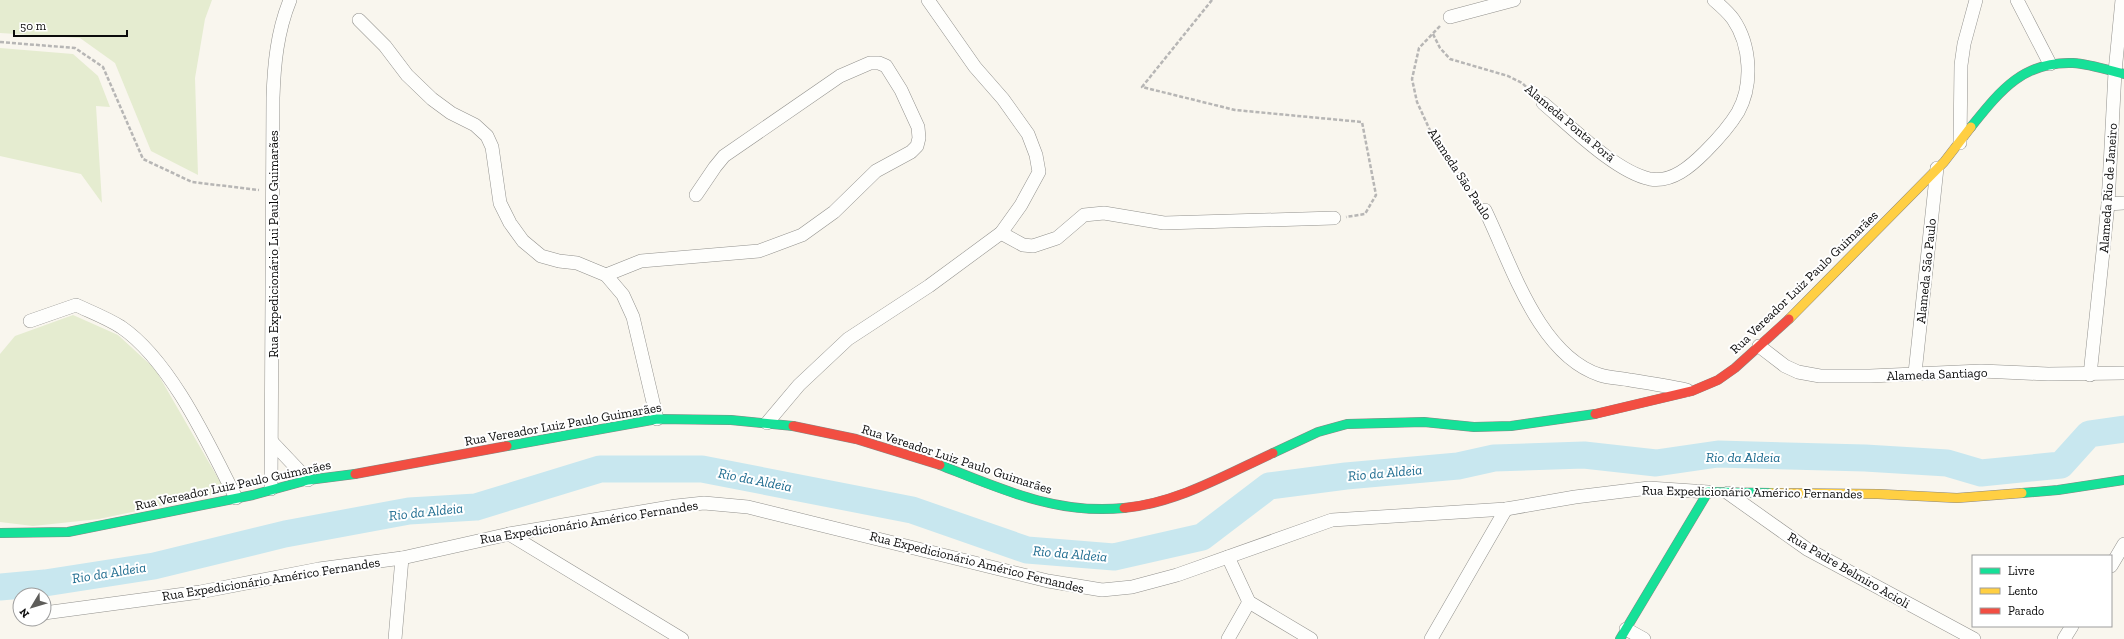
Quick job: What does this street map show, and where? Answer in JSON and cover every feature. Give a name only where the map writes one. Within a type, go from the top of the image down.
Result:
[{"type":"street","name":"Rua Expedicionário Lui Paulo Guimarães","points":[[271,490],[274,60],[284,13],[290,0]]},
{"type":"street","points":[[767,423],[799,385],[848,339],[929,286],[1001,233],[1022,205],[1038,172],[1036,155],[1028,134],[1003,99],[975,67],[928,0]]},
{"type":"street","points":[[1450,17],[1514,0]]},
{"type":"street","name":"Alameda Ponta Porã","points":[[1543,104],[1597,149],[1628,170],[1650,179],[1678,174],[1692,165],[1727,128],[1738,111],[1745,96],[1748,74],[1747,54],[1743,39],[1734,20],[1714,0]]},
{"type":"street","points":[[1960,143],[1964,44],[1976,0]]},
{"type":"street","points":[[2017,0],[2050,64]]},
{"type":"street","name":"Alameda Rio de Janeiro","points":[[2090,375],[2120,73],[2122,0]]},
{"type":"street","points":[[360,20],[385,46],[407,75],[432,99],[451,113],[475,124],[487,136],[492,147],[500,203],[510,223],[523,241],[541,256],[559,261],[577,263],[606,275],[623,295],[633,317],[657,419]]},
{"type":"street","points":[[606,275],[641,261],[759,251],[802,235],[834,212],[876,172],[911,152],[917,146],[920,138],[918,127],[901,90],[886,66],[879,63],[870,63],[840,76],[724,156],[696,196]]},
{"type":"street","name":"Rua Vereador Luiz Paulo Guimarães","points":[[0,533],[68,532],[236,498],[308,480],[355,474],[657,419],[704,419],[802,427],[856,439],[935,463],[1025,498],[1048,504],[1108,510],[1145,506],[1182,495],[1318,432],[1347,424],[1424,422],[1474,426],[1526,425],[1596,414],[1692,391],[1718,380],[1735,368],[1759,346],[1937,168],[1960,143],[1984,111],[2008,85],[2032,69],[2050,64],[2074,63],[2120,73]]},
{"type":"street","name":"Alameda São Paulo","points":[[1915,373],[1937,168]]},
{"type":"street","points":[[2108,204],[2124,203]]},
{"type":"street","name":"Alameda São Paulo","points":[[1485,210],[1539,321],[1562,351],[1581,367],[1600,375],[1692,391]]},
{"type":"street","points":[[1001,233],[1023,246],[1033,246],[1057,238],[1084,215],[1104,213],[1164,223],[1334,218]]},
{"type":"street","points":[[30,321],[76,306],[121,327],[156,359],[190,412],[236,498]]},
{"type":"street","name":"Alameda Santiago","points":[[1759,346],[1785,366],[1798,372],[1820,376],[1870,376],[1981,371],[2090,375],[2124,373]]},
{"type":"street","points":[[272,442],[308,480]]},
{"type":"street","name":"Rua Expedicionário Américo Fernandes","points":[[52,612],[200,592],[319,569],[402,558],[508,534],[676,506],[715,503],[748,507],[1048,581],[1102,590],[1132,587],[1153,582],[1332,520],[1506,509],[1575,497],[1649,488],[1728,493],[1878,494],[1957,498],[2058,490],[2124,480]]},
{"type":"street","points":[[1644,639],[1623,634],[1708,492]]},
{"type":"street","name":"Rua Padre Belmiro Acioli","points":[[1728,493],[1807,549],[1974,639]]},
{"type":"street","points":[[1431,639],[1506,509]]},
{"type":"street","points":[[508,534],[682,639]]},
{"type":"street","points":[[2116,565],[2124,544]]},
{"type":"street","points":[[1228,557],[1249,602],[1310,639]]},
{"type":"street","points":[[395,639],[402,558]]},
{"type":"street","points":[[1228,639],[1249,602]]},
{"type":"street","points":[[2064,639],[2071,627]]},
{"type":"path","points":[[1212,0],[1142,87],[1235,110],[1362,122],[1376,195],[1365,214],[1334,218]]},
{"type":"path","name":"Alameda São Paulo","points":[[1450,17],[1419,48],[1412,79],[1417,102],[1434,139],[1485,210]]},
{"type":"path","name":"Alameda Ponta Porã","points":[[1433,34],[1440,48],[1450,59],[1508,76],[1522,83],[1543,104]]},
{"type":"path","points":[[0,42],[76,48],[103,67],[143,160],[192,182],[273,192]]},
{"type":"green space","points":[[0,0],[212,0],[205,19],[195,78],[198,175],[151,151],[115,63],[80,38],[0,33]]},
{"type":"green space","points":[[0,48],[73,54],[98,76],[110,107],[96,106],[102,203],[81,174],[0,156]]},
{"type":"green space","points":[[73,315],[118,335],[155,369],[226,492],[99,519],[33,526],[0,522],[0,354],[15,336]]},
{"type":"waterway","name":"Rio da Aldeia","points":[[0,587],[45,583],[154,566],[285,534],[409,511],[476,507],[600,469],[702,469],[912,510],[1027,550],[1114,557],[1202,537],[1269,486],[1346,476],[1458,466],[1494,458],[1584,455],[1656,463],[1718,454],[1865,458],[1947,463],[1981,473],[2061,465],[2089,434],[2124,429]]},
{"type":"traffic: fast","points":[[1971,127],[2003,90],[2026,73],[2040,67],[2073,63],[2124,74]]},
{"type":"traffic: fast","points":[[1273,453],[1318,432],[1347,424],[1424,422],[1474,427],[1511,426],[1595,414]]},
{"type":"traffic: fast","points":[[507,446],[657,419],[731,420],[793,426]]},
{"type":"traffic: fast","points":[[940,465],[1007,491],[1052,504],[1076,508],[1124,508]]},
{"type":"traffic: fast","points":[[0,533],[68,532],[253,495],[308,480],[355,474]]},
{"type":"traffic: fast","points":[[2022,493],[2058,490],[2124,480]]},
{"type":"traffic: fast","points":[[1620,639],[1708,492],[1771,493]]},
{"type":"traffic: slow","points":[[1789,319],[1944,162],[1971,127]]},
{"type":"traffic: slow","points":[[1771,493],[1878,494],[1957,498],[2022,493]]},
{"type":"traffic: jam","points":[[1595,414],[1692,391],[1718,380],[1735,368],[1789,319]]},
{"type":"traffic: jam","points":[[793,426],[856,439],[940,465]]},
{"type":"traffic: jam","points":[[355,474],[507,446]]},
{"type":"traffic: jam","points":[[1124,508],[1144,505],[1182,494],[1219,479],[1273,453]]}]
